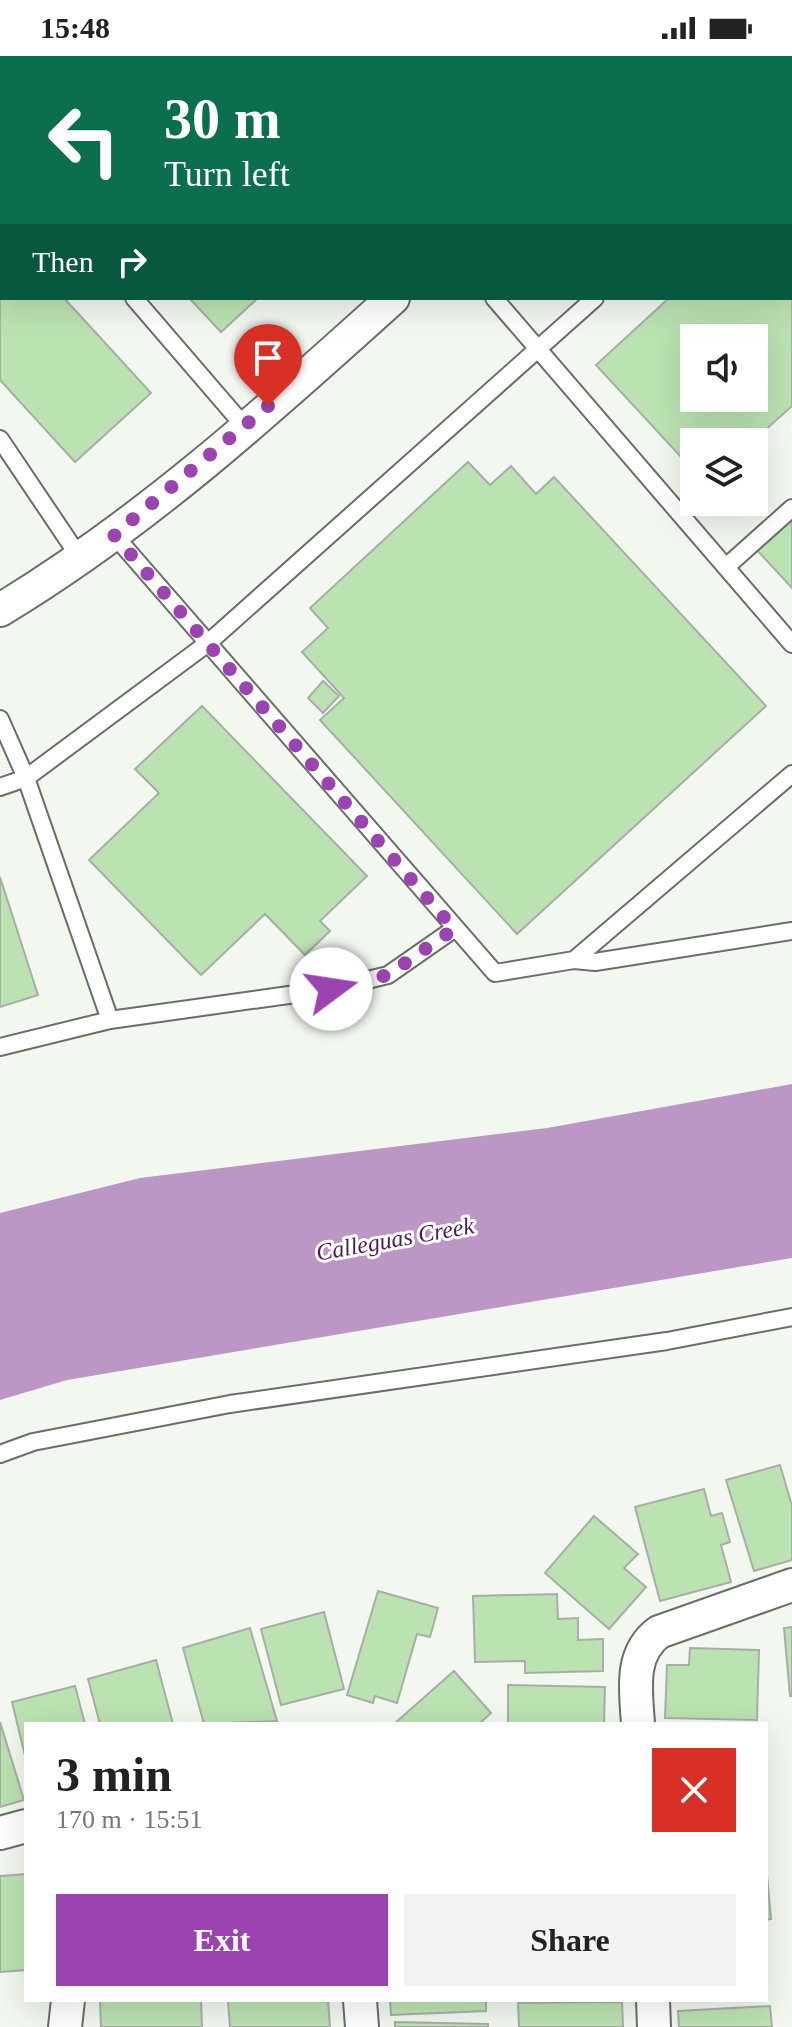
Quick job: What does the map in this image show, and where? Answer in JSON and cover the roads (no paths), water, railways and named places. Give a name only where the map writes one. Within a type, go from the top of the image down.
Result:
[{"type":"street","points":[[0,610],[114,535],[245,427],[391,300]]},
{"type":"street","points":[[638,1722],[635,1675],[640,1653],[650,1638],[792,1585]]},
{"type":"street","points":[[0,1833],[24,1827]]},
{"type":"street","points":[[65,2027],[68,2002]]},
{"type":"street","points":[[360,2002],[362,2027]]},
{"type":"street","points":[[653,2002],[654,2027]]},
{"type":"lane","points":[[136,300],[245,427]]},
{"type":"lane","points":[[496,300],[792,644]]},
{"type":"lane","points":[[0,787],[26,778],[208,643],[593,300]]},
{"type":"lane","points":[[0,439],[80,558]]},
{"type":"lane","points":[[726,567],[792,508]]},
{"type":"lane","points":[[114,535],[495,973],[574,960],[595,962],[792,931]]},
{"type":"lane","points":[[0,719],[26,778],[110,1020]]},
{"type":"lane","points":[[574,960],[792,774]]},
{"type":"lane","points":[[0,1047],[110,1020],[331,989],[388,975],[454,929]]},
{"type":"lane","points":[[0,1454],[33,1442],[230,1404],[667,1341],[792,1317]]},
{"type":"water","name":"Calleguas Creek","points":[[792,1084],[792,1258],[67,1380],[0,1400],[0,1213],[140,1178],[547,1128]]}]
